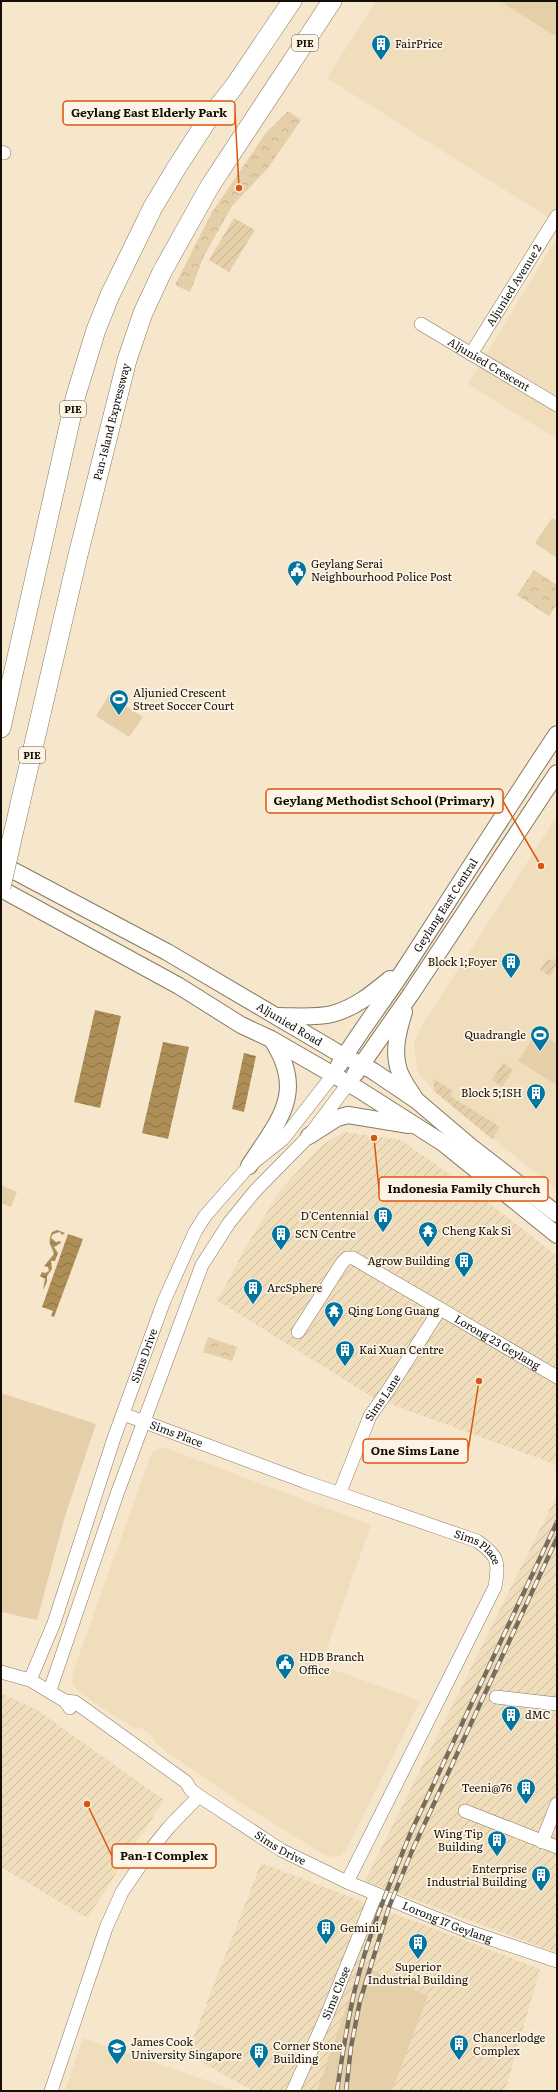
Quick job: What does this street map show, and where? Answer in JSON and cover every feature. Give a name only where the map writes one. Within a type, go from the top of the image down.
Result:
[{"type":"highway","name":"PIE","points":[[1,728],[76,395],[96,330],[124,264],[153,207],[206,122],[253,60],[292,1]]},
{"type":"highway","name":"Pan-Island Expressway","points":[[1,888],[78,555],[126,360],[153,291],[210,186],[332,1]]},
{"type":"main road","name":"Geylang East Central","points":[[333,1075],[344,1056],[406,966],[486,840],[557,734]]},
{"type":"main road","name":"Geylang East Central","points":[[348,1084],[411,994],[557,774]]},
{"type":"main road","name":"Aljunied Road","points":[[1,864],[147,941],[361,1065],[416,1100],[470,1146],[557,1214]]},
{"type":"main road","name":"Aljunied Road","points":[[1,888],[179,986],[241,1025],[271,1039],[420,1128],[472,1164],[557,1234]]},
{"type":"main road","points":[[277,1016],[332,1014],[350,1007],[369,996],[406,966]]},
{"type":"main road","points":[[411,994],[398,1031],[396,1050],[399,1072],[416,1100]]},
{"type":"main road","points":[[249,1166],[283,1114],[289,1082],[286,1064],[271,1039]]},
{"type":"main road","points":[[309,1136],[337,1118],[348,1115],[420,1128]]},
{"type":"street","name":"Aljunied Avenue 2","points":[[474,356],[557,216]]},
{"type":"street","name":"Aljunied Avenue 2","points":[[474,356],[557,228]]},
{"type":"street","name":"Aljunied Crescent","points":[[421,324],[557,405]]},
{"type":"street","name":"Sims Drive","points":[[333,1075],[283,1139],[249,1166],[205,1216],[195,1232],[164,1301],[123,1414],[87,1516],[72,1572],[54,1623],[27,1678],[50,1690],[66,1701],[71,1710],[181,1789],[195,1793],[281,1850],[376,1894]]},
{"type":"street","name":"Sims Drive","points":[[50,1690],[144,1422],[202,1264],[229,1223],[255,1191],[309,1136],[348,1084]]},
{"type":"street","name":"Lorong 23 Geylang","points":[[298,1332],[347,1258],[353,1258],[557,1377]]},
{"type":"street","name":"Sims Lane","points":[[340,1492],[370,1416],[390,1389],[440,1309]]},
{"type":"street","name":"Sims Place","points":[[123,1414],[477,1541],[495,1555],[497,1564],[495,1587],[348,1882]]},
{"type":"street","points":[[1,1672],[27,1678]]},
{"type":"street","points":[[496,1697],[557,1704]]},
{"type":"street","points":[[51,2091],[106,1928],[122,1892],[164,1832],[195,1793]]},
{"type":"street","points":[[542,1842],[557,1804]]},
{"type":"street","points":[[465,1811],[557,1847]]},
{"type":"street","name":"Lorong 17 Geylang","points":[[376,1894],[467,1931],[557,1961]]},
{"type":"street","name":"Sims Close","points":[[293,2091],[328,2013],[376,1894]]},
{"type":"street","name":"Lorong 17 Geylang","points":[[518,1949],[526,1954],[557,1965]]},
{"type":"shaded area","points":[[376,1],[499,1],[557,37],[557,223],[327,78]]},
{"type":"shaded area","points":[[557,238],[557,439],[468,384]]},
{"type":"shaded area","points":[[557,816],[557,1190],[434,1091],[417,1071],[414,1042],[423,1024]]},
{"type":"shaded area","points":[[345,1132],[401,1140],[480,1196],[557,1256],[557,1465],[374,1398],[215,1299],[222,1293],[244,1250],[280,1191],[322,1145]]},
{"type":"shaded area","points":[[163,1447],[371,1525],[321,1665],[420,1701],[346,1850],[340,1856],[332,1857],[323,1854],[238,1801],[167,1752],[154,1741],[151,1735],[139,1727],[136,1729],[114,1716],[78,1691],[72,1683],[73,1672],[152,1452]]},
{"type":"shaded area","points":[[557,1495],[557,1953],[365,1881]]},
{"type":"shaded area","points":[[1,1693],[37,1710],[164,1800],[87,1918],[1,1867]]},
{"type":"shaded area","points":[[261,1863],[540,1969],[505,2091],[392,2091],[428,1996],[372,1971],[316,2091],[253,2091],[187,2054]]},
{"type":"shaded area","name":"James Cook University Singapore","points":[[83,2038],[237,2091],[65,2091]]},
{"type":"green space","points":[[499,1],[557,1],[557,37]]},
{"type":"green space","points":[[288,111],[301,120],[268,168],[232,206],[204,256],[190,292],[175,285],[211,214],[265,134]]},
{"type":"green space","points":[[234,218],[255,230],[229,272],[209,260]]},
{"type":"green space","points":[[552,518],[557,521],[557,558],[535,543]]},
{"type":"green space","points":[[534,570],[557,585],[557,604],[549,616],[517,595]]},
{"type":"green space","name":"Aljunied Crescent Street Soccer Court","points":[[109,695],[143,717],[129,737],[96,716]]},
{"type":"green space","points":[[557,959],[557,964],[550,976],[540,970],[547,960]]},
{"type":"green space","name":"Quadrangle","points":[[537,1031],[557,1044],[557,1085],[518,1061]]},
{"type":"green space","points":[[503,1063],[513,1070],[502,1087],[492,1080]]},
{"type":"green space","points":[[434,1079],[453,1091],[450,1096],[500,1127],[492,1139],[434,1091]]},
{"type":"green space","points":[[1,1185],[17,1192],[11,1207],[1,1203]]},
{"type":"green space","points":[[208,1337],[237,1347],[232,1361],[203,1352]]},
{"type":"green space","points":[[1,1393],[96,1424],[65,1516],[37,1620],[1,1612]]},
{"type":"green space","points":[[361,1965],[428,1996],[392,2091],[317,2091]]},
{"type":"water","points":[[95,1010],[121,1016],[100,1108],[74,1102]]},
{"type":"water","points":[[163,1042],[189,1047],[168,1139],[142,1133]]},
{"type":"water","points":[[244,1053],[256,1056],[244,1112],[232,1109]]},
{"type":"water","points":[[57,1230],[65,1233],[62,1235],[60,1232],[53,1234],[51,1238],[56,1242],[60,1241],[61,1243],[54,1247],[58,1253],[55,1261],[51,1261],[52,1269],[47,1276],[47,1282],[43,1290],[45,1279],[40,1276],[42,1272],[45,1273],[49,1271],[48,1267],[44,1266],[54,1254],[50,1244],[50,1239],[52,1232]]},
{"type":"water","points":[[68,1234],[83,1239],[54,1317],[51,1316],[53,1311],[42,1307]]},
{"type":"railway","points":[[337,2091],[347,2027],[355,1989],[366,1949],[387,1890],[411,1832],[557,1522]]},
{"type":"railway","points":[[346,2091],[351,2047],[360,2001],[389,1907],[412,1851],[557,1538]]},
{"type":"place","name":"FairPrice","points":[[381,61]]},
{"type":"place","name":"Geylang East Elderly Park","points":[[239,188]]},
{"type":"place","name":"Geylang Serai Neighbourhood Police Post","points":[[297,587]]},
{"type":"place","name":"Aljunied Crescent Street Soccer Court","points":[[119,716]]},
{"type":"place","name":"Geylang Methodist School (Primary)","points":[[541,866]]},
{"type":"place","name":"Block 1;Foyer","points":[[511,979]]},
{"type":"place","name":"Quadrangle","points":[[540,1052]]},
{"type":"place","name":"Block 5;ISH","points":[[536,1110]]},
{"type":"place","name":"Indonesia Family Church","points":[[374,1138]]},
{"type":"place","name":"D'Centennial","points":[[383,1233]]},
{"type":"place","name":"Cheng Kak Si","points":[[428,1248]]},
{"type":"place","name":"SCN Centre","points":[[281,1251]]},
{"type":"place","name":"Agrow Building","points":[[464,1278]]},
{"type":"place","name":"ArcSphere","points":[[253,1305]]},
{"type":"place","name":"Qing Long Guang","points":[[334,1328]]},
{"type":"place","name":"Kai Xuan Centre","points":[[345,1367]]},
{"type":"place","name":"One Sims Lane","points":[[479,1381]]},
{"type":"place","name":"HDB Branch Office","points":[[285,1680]]},
{"type":"place","name":"dMC","points":[[511,1732]]},
{"type":"place","name":"Pan-I Complex","points":[[87,1804]]},
{"type":"place","name":"Teeni@76","points":[[526,1805]]},
{"type":"place","name":"Wing Tip Building","points":[[497,1857]]},
{"type":"place","name":"Enterprise Industrial Building","points":[[541,1892]]},
{"type":"place","name":"Gemini","points":[[326,1945]]},
{"type":"place","name":"Superior Industrial Building","points":[[418,1960]]},
{"type":"place","name":"Chancerlodge Complex","points":[[459,2061]]},
{"type":"place","name":"James Cook University Singapore","points":[[117,2065]]},
{"type":"place","name":"Corner Stone Building","points":[[259,2069]]}]
